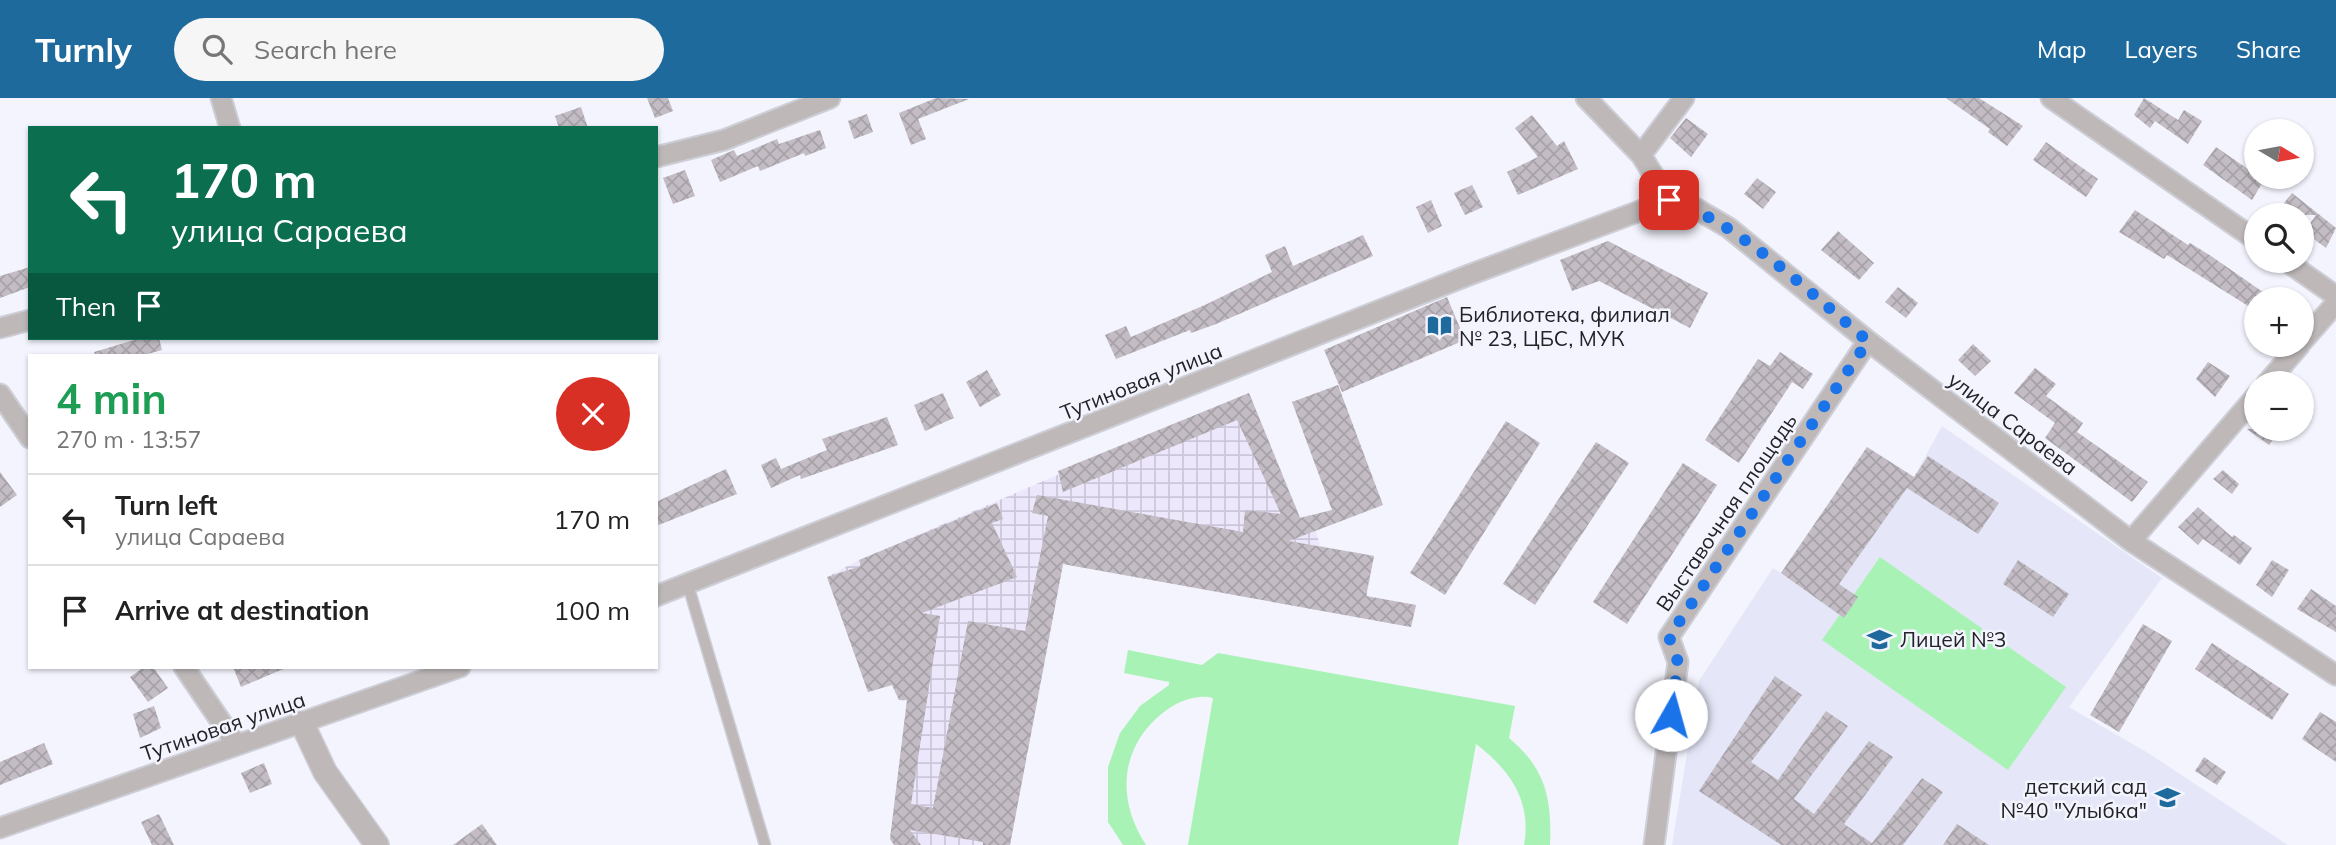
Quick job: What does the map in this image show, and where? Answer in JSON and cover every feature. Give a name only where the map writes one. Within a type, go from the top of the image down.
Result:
[{"type":"street","points":[[221,98],[229,126]]},
{"type":"street","points":[[658,157],[724,140],[830,98]]},
{"type":"street","points":[[1586,98],[1641,155],[1669,200]]},
{"type":"street","points":[[1641,155],[1684,98]]},
{"type":"street","points":[[2051,98],[2244,232]]},
{"type":"street","name":"Тутиновая улица","points":[[658,595],[1469,275],[1669,200]]},
{"type":"street","name":"улица Сараева","points":[[1669,200],[1695,208],[1729,228],[1868,341],[2131,541],[2336,675]]},
{"type":"street","points":[[2303,273],[2336,296]]},
{"type":"street","points":[[2314,329],[2336,303]]},
{"type":"street","points":[[0,328],[28,321]]},
{"type":"street","name":"Выставочная площадь","points":[[1654,845],[1678,662],[1669,637],[1868,341]]},
{"type":"street","points":[[2277,371],[2290,357]]},
{"type":"street","points":[[0,394],[28,435]]},
{"type":"street","points":[[2131,541],[2244,410]]},
{"type":"street","points":[[185,669],[236,744]]},
{"type":"street","name":"Тутиновая улица","points":[[0,828],[454,669]]},
{"type":"street","points":[[302,723],[325,772],[377,845]]},
{"type":"lane","points":[[688,585],[765,845]]},
{"type":"shaded area","points":[[1249,393],[1300,517],[1312,515],[1320,546],[1374,556],[1367,596],[1416,605],[1411,627],[1063,564],[1010,845],[894,845],[890,839],[907,701],[899,700],[892,685],[868,692],[827,577],[859,560]]},
{"type":"shaded area","name":"Лицей №3","points":[[1942,426],[2162,578],[2069,707],[2148,753],[2288,845],[1672,845],[1699,681],[1773,568],[1781,573],[1867,447],[1914,477]]},
{"type":"green space","points":[[1880,557],[2066,687],[2008,770],[1822,640]]},
{"type":"green space","points":[[1128,650],[1202,665],[1218,653],[1515,706],[1509,738],[1531,761],[1544,786],[1550,813],[1550,845],[1524,845],[1525,814],[1516,788],[1499,765],[1476,744],[1458,845],[1188,845],[1213,698],[1196,697],[1168,709],[1140,738],[1127,772],[1127,790],[1136,827],[1146,845],[1123,845],[1108,822],[1108,767],[1120,733],[1140,706],[1169,685],[1169,682],[1124,673]]},
{"type":"building","points":[[647,98],[668,98],[673,111],[655,118]]},
{"type":"building","points":[[936,98],[969,99],[918,119],[926,139],[911,145],[899,113]]},
{"type":"building","points":[[1946,98],[1979,98],[2023,126],[2007,146],[1988,132],[1990,129]]},
{"type":"building","points":[[2144,98],[2178,120],[2184,110],[2202,121],[2188,144],[2155,121],[2150,128],[2134,115]]},
{"type":"building","points":[[581,107],[587,126],[558,126],[555,116]]},
{"type":"building","points":[[867,114],[873,132],[854,139],[848,121]]},
{"type":"building","points":[[1532,115],[1557,146],[1564,141],[1578,169],[1518,195],[1507,172],[1538,157],[1515,128]]},
{"type":"building","points":[[1686,118],[1708,134],[1691,157],[1670,138]]},
{"type":"building","points":[[820,130],[826,148],[805,156],[804,153],[760,171],[758,166],[720,182],[711,160],[734,150],[737,156],[777,139],[779,144]]},
{"type":"building","points":[[2046,142],[2098,179],[2086,197],[2033,160]]},
{"type":"building","points":[[2216,147],[2244,166],[2244,189],[2259,189],[2252,200],[2203,165]]},
{"type":"building","points":[[685,170],[695,196],[673,204],[663,178]]},
{"type":"building","points":[[1757,178],[1776,192],[1763,209],[1744,194]]},
{"type":"building","points":[[1472,185],[1483,207],[1465,215],[1454,193]]},
{"type":"building","points":[[2292,193],[2305,203],[2284,203]]},
{"type":"building","points":[[1431,200],[1442,226],[1428,233],[1416,207]]},
{"type":"building","points":[[2135,210],[2256,287],[2244,287],[2244,303],[2167,255],[2164,259],[2119,232]]},
{"type":"building","points":[[2314,210],[2336,228],[2326,248],[2314,239]]},
{"type":"building","points":[[1838,231],[1874,263],[1859,280],[1821,250]]},
{"type":"building","points":[[1363,235],[1373,256],[1216,324],[1191,333],[1190,330],[1116,359],[1105,335],[1126,326],[1131,337],[1272,272],[1265,255],[1285,246],[1293,266]]},
{"type":"building","points":[[1608,241],[1708,293],[1690,328],[1599,281],[1572,291],[1560,260]]},
{"type":"building","points":[[28,268],[28,288],[0,298],[0,276]]},
{"type":"building","points":[[1898,287],[1918,303],[1906,318],[1885,302]]},
{"type":"building","points":[[1447,297],[1465,340],[1342,392],[1324,350]]},
{"type":"building","points":[[134,340],[160,340],[162,350],[148,354],[94,352]]},
{"type":"building","points":[[1973,344],[1991,361],[1975,376],[1958,360]]},
{"type":"building","points":[[1780,352],[1813,374],[1803,389],[1792,382],[1739,463],[1705,440],[1758,359],[1770,366]]},
{"type":"building","points":[[2208,362],[2230,376],[2215,397],[2196,379]]},
{"type":"building","points":[[2035,368],[2056,384],[2046,396],[2083,423],[2077,432],[2148,482],[2132,502],[2045,438],[2055,423],[2014,393]]},
{"type":"building","points":[[987,370],[1001,395],[980,407],[966,382]]},
{"type":"building","points":[[1338,385],[1383,505],[1289,541],[1374,556],[1366,596],[1416,605],[1411,627],[1063,564],[1010,845],[983,845],[983,842],[910,830],[921,845],[894,845],[890,839],[907,700],[899,700],[892,685],[868,692],[827,577],[861,566],[859,560],[997,503],[1003,519],[992,523],[1017,577],[922,613],[940,616],[911,804],[933,808],[968,621],[1025,631],[1048,516],[1032,513],[1037,495],[1243,532],[1245,510],[1281,514],[1237,420],[1063,492],[1058,471],[1249,393],[1300,518],[1332,510],[1292,402]]},
{"type":"building","points":[[943,393],[954,418],[925,431],[914,405]]},
{"type":"building","points":[[887,417],[898,445],[801,479],[800,475],[771,488],[761,465],[776,458],[781,469],[827,450],[822,439]]},
{"type":"building","points":[[1506,421],[1540,443],[1445,595],[1410,573]]},
{"type":"building","points":[[1596,442],[1629,463],[1535,605],[1503,584]]},
{"type":"building","points":[[1867,447],[1914,477],[1928,456],[1999,503],[1978,534],[1907,488],[1839,584],[1858,597],[1844,618],[1781,573]]},
{"type":"building","points":[[1683,463],[1717,485],[1627,624],[1593,602]]},
{"type":"building","points":[[726,469],[737,494],[658,525],[658,501]]},
{"type":"building","points":[[2223,470],[2239,484],[2232,494],[2213,479]]},
{"type":"building","points":[[0,472],[17,495],[0,507]]},
{"type":"building","points":[[2198,507],[2232,537],[2234,535],[2252,548],[2240,565],[2203,539],[2198,545],[2178,527]]},
{"type":"building","points":[[2018,560],[2069,594],[2053,617],[2003,584]]},
{"type":"building","points":[[2272,560],[2289,570],[2272,597],[2256,585]]},
{"type":"building","points":[[2311,589],[2336,606],[2336,632],[2297,609]]},
{"type":"building","points":[[2143,624],[2172,641],[2119,732],[2090,715]]},
{"type":"building","points":[[2212,643],[2289,694],[2272,720],[2195,669]]},
{"type":"building","points":[[141,669],[154,669],[168,688],[148,702],[130,677]]},
{"type":"building","points":[[234,669],[283,669],[241,687]]},
{"type":"building","points":[[1775,676],[1802,695],[1751,762],[1778,780],[1826,711],[1848,726],[1794,799],[1814,814],[1869,741],[1893,757],[1844,824],[1872,843],[1922,778],[1943,792],[1903,845],[1781,845],[1699,791]]},
{"type":"building","points":[[154,706],[161,728],[140,738],[133,714]]},
{"type":"building","points":[[2320,712],[2336,722],[2336,762],[2302,739]]},
{"type":"building","points":[[44,743],[53,764],[0,785],[0,762]]},
{"type":"building","points":[[2204,757],[2226,772],[2217,785],[2195,771]]},
{"type":"building","points":[[264,763],[272,784],[250,793],[241,773]]},
{"type":"building","points":[[159,814],[174,845],[152,845],[141,822]]},
{"type":"building","points":[[482,824],[497,845],[453,845]]},
{"type":"building","points":[[1957,824],[1989,845],[1943,845]]},
{"type":"place","name":"Библиотека, филиал № 23, ЦБС, МУК","points":[[1439,326]]},
{"type":"place","name":"Лицей №3","points":[[1880,639]]},
{"type":"place","name":"детский сад №40 \"Улыбка\"","points":[[2167,798]]},
{"type":"route","points":[[1669,200],[1695,208],[1729,228],[1868,341],[1669,637],[1678,662],[1671,715]]}]
